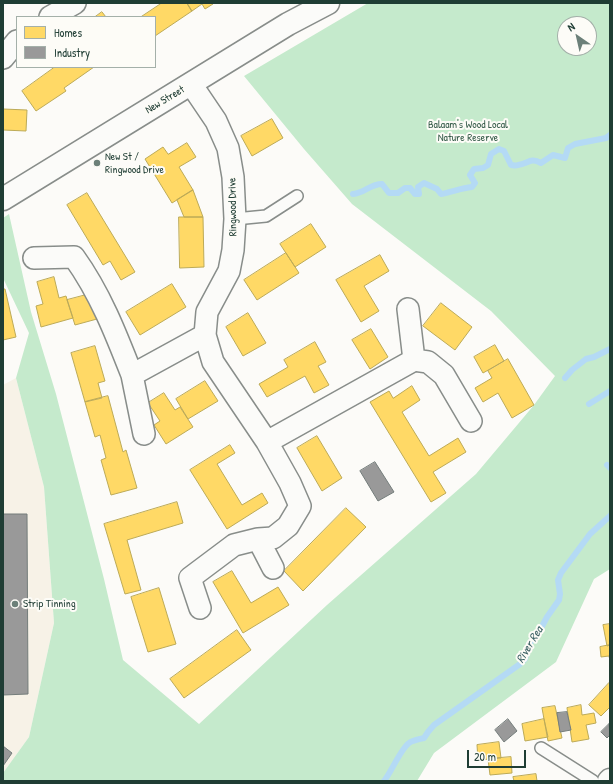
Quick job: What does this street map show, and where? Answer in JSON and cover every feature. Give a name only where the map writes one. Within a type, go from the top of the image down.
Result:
[{"type":"street","points":[[52,16],[75,3]]},
{"type":"street","name":"New Street","points":[[3,199],[288,24],[328,3]]},
{"type":"street","points":[[3,58],[16,42]]},
{"type":"street","name":"Ringwood Drive","points":[[191,84],[216,122],[228,148],[233,176],[235,219],[233,250],[229,271],[207,312],[206,335],[213,362],[267,442],[290,483],[300,506],[288,526],[273,538],[258,539],[234,545],[190,578],[200,608]]},
{"type":"street","points":[[34,258],[74,257],[83,270],[115,330],[132,375],[144,434]]},
{"type":"street","points":[[408,309],[414,360]]},
{"type":"street","points":[[132,375],[206,335]]},
{"type":"street","points":[[267,442],[414,360],[428,362],[444,375],[471,421]]},
{"type":"street","points":[[258,539],[273,568]]},
{"type":"lane","points":[[235,219],[266,216],[297,196]]},
{"type":"lane","points":[[541,748],[593,781]]},
{"type":"shaded area","points":[[16,378],[44,487],[54,623],[29,737],[3,773],[3,385]]},
{"type":"green space","name":"Balaam's Wood Local Nature Reserve","points":[[368,3],[610,3],[610,569],[594,579],[556,662],[434,753],[417,781],[3,781],[3,773],[29,737],[54,623],[44,487],[16,378],[29,333],[3,278],[3,218],[9,214],[31,312],[56,394],[104,579],[123,660],[199,724],[327,605],[476,474],[534,405],[555,376],[491,311],[352,204],[304,149],[244,76]]},
{"type":"building: Homes","points":[[162,3],[187,3],[192,11],[156,35],[156,16],[142,16]]},
{"type":"building: Homes","points":[[187,3],[213,4],[205,9],[202,4],[192,11]]},
{"type":"building: Homes","points":[[102,12],[105,16],[96,16]]},
{"type":"building: Homes","points":[[54,68],[93,68],[64,88],[66,91],[36,111],[22,91]]},
{"type":"building: Homes","points":[[3,109],[27,110],[26,131],[3,130]]},
{"type":"building: Homes","points":[[272,119],[283,138],[252,156],[241,136]]},
{"type":"building: Homes","points":[[187,143],[196,157],[179,167],[193,190],[172,203],[145,159],[163,147],[168,154]]},
{"type":"building: Homes","points":[[193,190],[203,217],[184,217],[177,200]]},
{"type":"building: Homes","points":[[87,193],[135,272],[121,280],[110,261],[103,265],[67,205]]},
{"type":"building: Homes","points":[[179,217],[203,217],[204,267],[180,268]]},
{"type":"building: Homes","points":[[311,224],[326,247],[295,267],[280,244]]},
{"type":"building: Homes","points":[[286,253],[299,273],[257,300],[244,280]]},
{"type":"building: Homes","points":[[380,255],[389,271],[364,286],[379,311],[361,322],[336,280]]},
{"type":"building: Homes","points":[[54,277],[59,298],[66,296],[73,318],[41,327],[36,306],[43,304],[37,282]]},
{"type":"building: Homes","points":[[172,284],[186,307],[140,335],[126,312]]},
{"type":"building: Homes","points":[[3,289],[5,289],[16,337],[3,340]]},
{"type":"building: Homes","points":[[90,294],[97,319],[75,325],[67,300]]},
{"type":"building: Homes","points":[[441,303],[472,327],[455,350],[423,326]]},
{"type":"building: Homes","points":[[248,313],[266,343],[243,356],[226,327]]},
{"type":"building: Homes","points":[[371,329],[388,357],[370,369],[352,340]]},
{"type":"building: Homes","points":[[315,342],[326,362],[318,366],[329,385],[314,393],[305,376],[267,397],[259,384],[288,367],[284,360]]},
{"type":"building: Homes","points":[[495,345],[504,361],[483,373],[474,357]]},
{"type":"building: Homes","points":[[95,346],[105,381],[98,383],[102,398],[85,402],[71,353]]},
{"type":"building: Homes","points":[[508,359],[534,405],[512,418],[498,393],[483,402],[475,388],[492,378],[488,371]]},
{"type":"building: Homes","points":[[205,381],[218,401],[188,419],[176,399]]},
{"type":"building: Homes","points":[[412,386],[420,400],[402,412],[429,456],[458,438],[466,452],[433,472],[446,493],[431,502],[370,402],[389,391],[393,398]]},
{"type":"building: Homes","points":[[164,393],[175,410],[180,407],[193,427],[166,444],[154,425],[160,421],[148,403]]},
{"type":"building: Homes","points":[[108,396],[123,452],[126,450],[137,488],[111,495],[101,460],[106,458],[100,435],[95,437],[85,402]]},
{"type":"building: Homes","points":[[317,436],[342,478],[322,491],[297,448]]},
{"type":"building: Homes","points":[[230,445],[235,453],[217,464],[242,505],[262,493],[268,503],[227,529],[190,470]]},
{"type":"building: Homes","points":[[177,502],[183,523],[127,540],[141,590],[125,594],[104,524]]},
{"type":"building: Homes","points":[[346,508],[366,527],[303,591],[284,571]]},
{"type":"building: Homes","points":[[232,571],[251,603],[278,587],[289,605],[243,633],[213,582]]},
{"type":"building: Homes","points":[[159,588],[176,644],[148,652],[131,597]]},
{"type":"building: Homes","points":[[610,624],[610,645],[607,646],[603,625]]},
{"type":"building: Homes","points":[[237,630],[251,650],[184,698],[170,679]]},
{"type":"building: Homes","points":[[610,645],[610,661],[609,656],[601,657],[600,647]]},
{"type":"building: Homes","points":[[609,683],[610,709],[609,708],[601,716],[589,705]]},
{"type":"building: Homes","points":[[581,705],[582,715],[594,713],[596,723],[586,725],[589,739],[572,742],[567,708]]},
{"type":"building: Homes","points":[[555,706],[562,738],[548,741],[542,708]]},
{"type":"building: Homes","points":[[544,719],[548,737],[525,741],[522,724]]},
{"type":"building: Homes","points":[[499,742],[501,758],[478,760],[477,745]]},
{"type":"building: Homes","points":[[511,757],[512,773],[490,775],[488,759]]},
{"type":"building: Homes","points":[[536,774],[537,781],[514,781],[513,777]]},
{"type":"building: Industry","points":[[375,462],[394,492],[378,501],[360,471]]},
{"type":"building: Industry","name":"Strip Tinning","points":[[3,514],[27,514],[28,694],[3,695]]},
{"type":"building: Industry","points":[[567,712],[571,730],[560,732],[557,713]]},
{"type":"building: Industry","points":[[508,719],[517,731],[504,742],[495,730]]},
{"type":"building: Industry","points":[[609,724],[610,735],[607,738],[601,732]]},
{"type":"building: Industry","points":[[3,746],[12,753],[3,766]]},
{"type":"waterway","points":[[353,194],[378,184],[382,184],[389,193],[398,193],[405,188],[410,188],[415,194],[419,194],[418,187],[424,183],[437,189],[441,194],[472,187],[475,183],[470,175],[474,169],[483,168],[488,165],[491,154],[499,149],[504,151],[511,165],[532,161],[541,163],[553,155],[565,158],[568,148],[575,144],[606,138],[610,135]]},
{"type":"waterway","points":[[565,378],[572,370],[586,359],[594,357],[610,349]]},
{"type":"waterway","points":[[589,404],[610,391]]},
{"type":"waterway","points":[[607,465],[610,468]]},
{"type":"waterway","name":"River Rea","points":[[384,781],[402,750],[409,743],[414,740],[424,738],[434,725],[525,659],[529,644],[539,632],[559,600],[560,594],[558,580],[561,573],[590,534],[610,516]]},
{"type":"place","name":"New St / Ringwood Drive","points":[[97,163]]},
{"type":"place","name":"Strip Tinning","points":[[15,604]]}]
